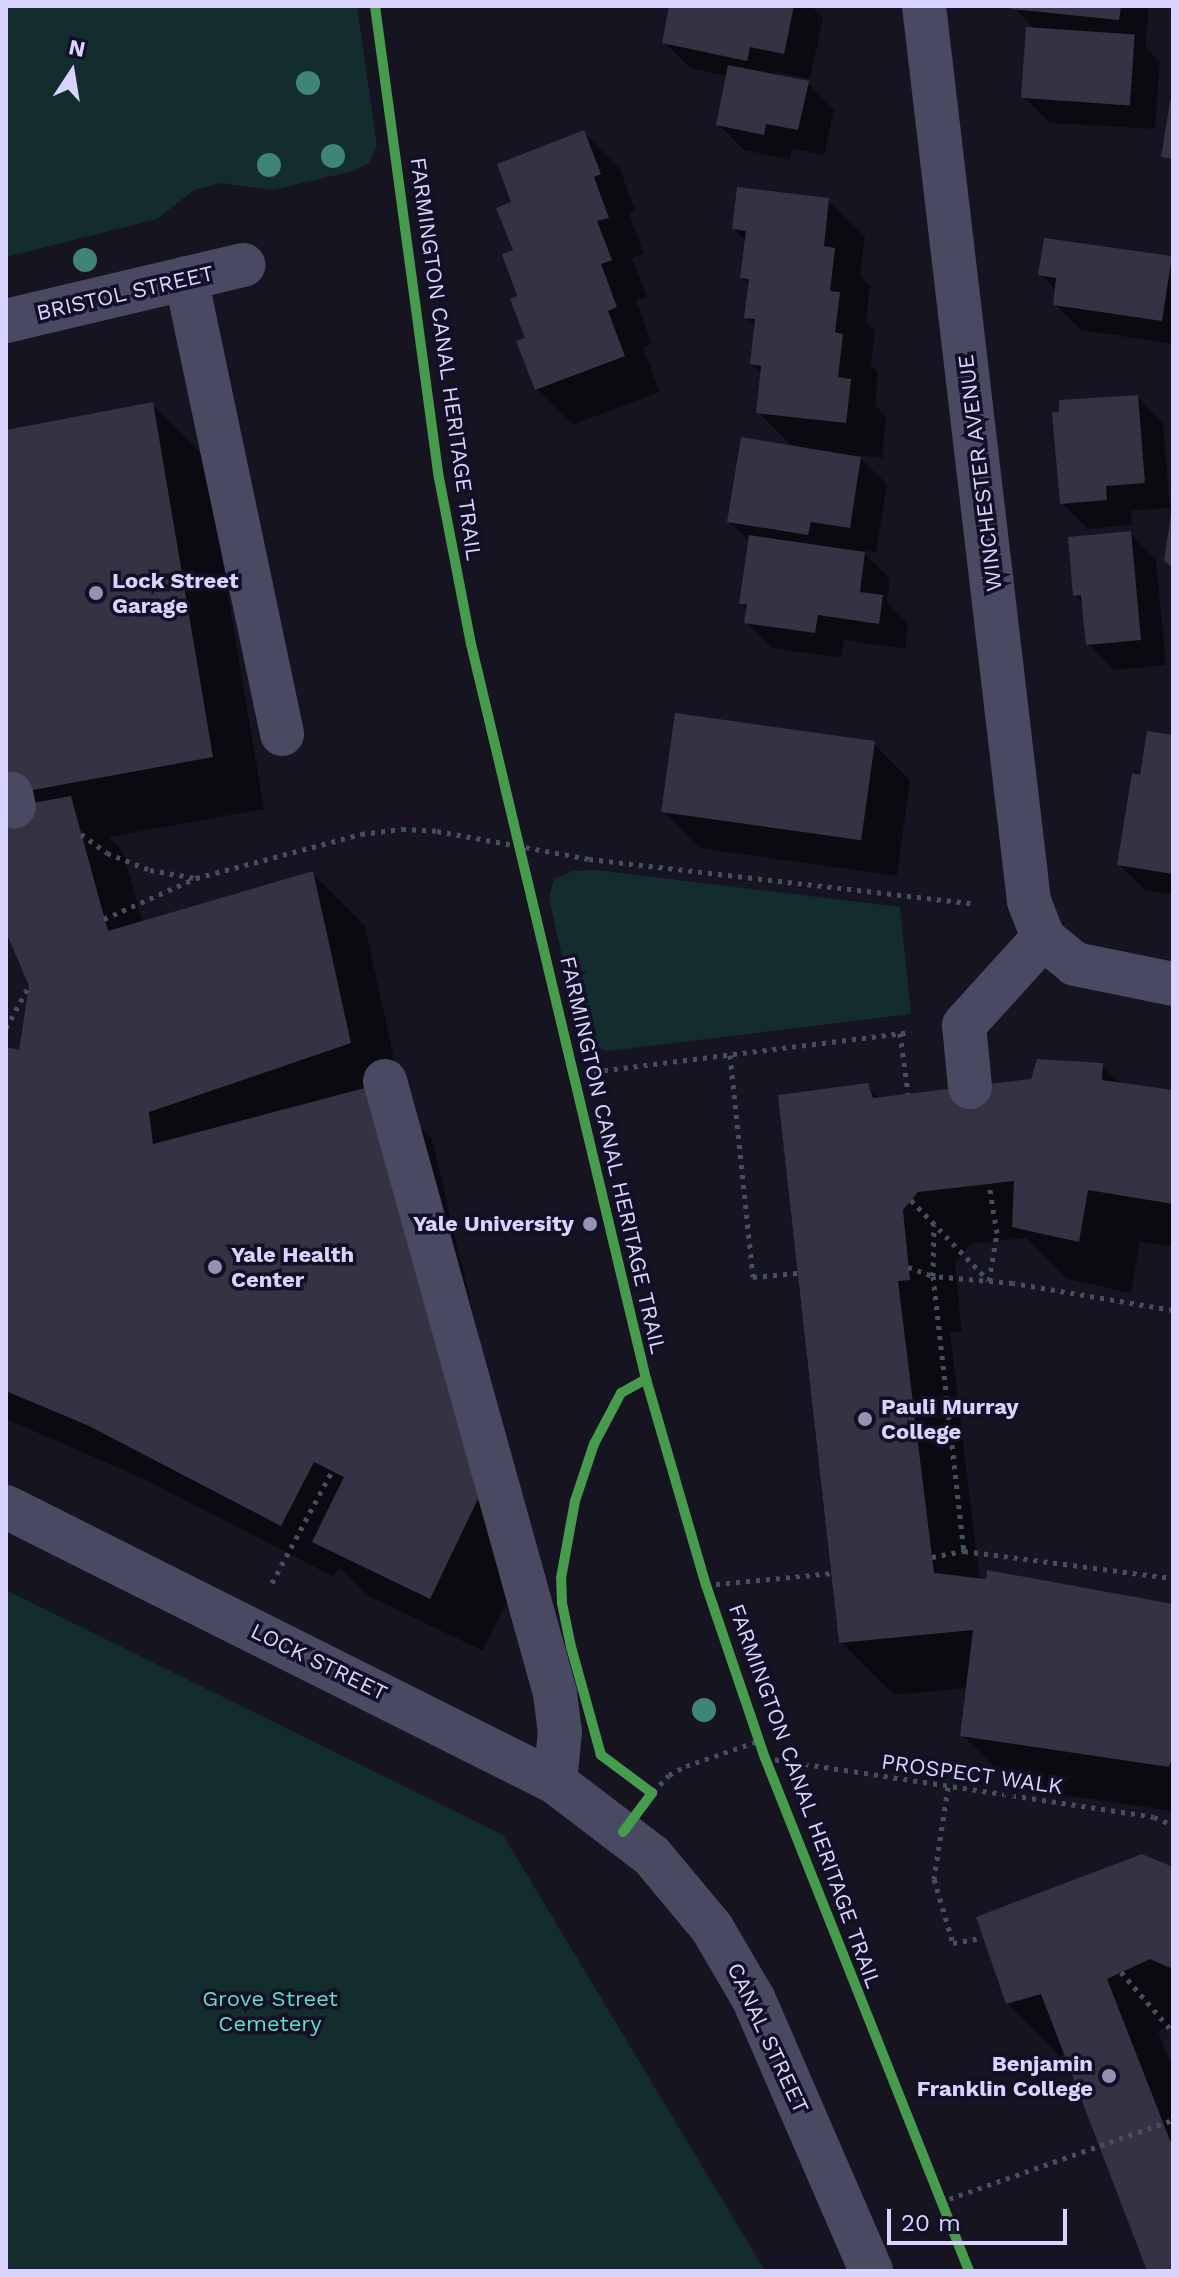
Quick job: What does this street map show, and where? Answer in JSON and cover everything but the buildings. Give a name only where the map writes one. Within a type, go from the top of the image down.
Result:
[{"type":"street","name":"WINCHESTER AVENUE","points":[[924,6],[1029,901],[1043,938]]},
{"type":"street","name":"BRISTOL STREET","points":[[6,321],[243,265]]},
{"type":"street","points":[[186,278],[282,734]]},
{"type":"street","points":[[970,1087],[964,1025],[1043,938],[1075,964],[1173,984]]},
{"type":"street","points":[[385,1081],[555,1693],[560,1731],[555,1782]]},
{"type":"street","name":"LOCK STREET","points":[[6,1507],[555,1782],[623,1832]]},
{"type":"street","name":"CANAL STREET","points":[[623,1832],[679,1883],[733,1961],[754,2000],[871,2271]]},
{"type":"path","points":[[104,919],[196,878],[361,834],[402,829],[437,831],[521,848],[883,895],[971,903]]},
{"type":"path","points":[[518,833],[524,863]]},
{"type":"path","points":[[81,834],[107,853],[150,870],[196,878]]},
{"type":"path","points":[[6,1028],[29,986]]},
{"type":"path","points":[[574,1074],[964,1025]]},
{"type":"path","points":[[900,1033],[908,1093]]},
{"type":"path","points":[[730,1055],[753,1277],[798,1273]]},
{"type":"path","points":[[989,1184],[997,1233],[989,1281]]},
{"type":"path","points":[[911,1200],[989,1281]]},
{"type":"path","points":[[934,1224],[933,1276],[964,1551]]},
{"type":"path","points":[[908,1267],[933,1276],[989,1281],[1173,1310]]},
{"type":"path","points":[[270,1588],[332,1471]]},
{"type":"path","points":[[932,1557],[964,1551],[1173,1578]]},
{"type":"path","points":[[706,1585],[832,1573]]},
{"type":"path","points":[[623,1832],[669,1775],[758,1741]]},
{"type":"path","points":[[639,1784],[652,1793]]},
{"type":"path","points":[[948,1787],[934,1879],[953,1943],[982,1938]]},
{"type":"path","points":[[1121,1972],[1173,2032]]},
{"type":"path","points":[[940,2202],[1173,2120]]},
{"type":"path","points":[[934,2188],[944,2214]]},
{"type":"green space","points":[[6,6],[357,6],[377,146],[369,163],[353,171],[273,190],[220,183],[194,190],[157,219],[6,257]]},
{"type":"green space","points":[[596,870],[900,907],[911,1014],[608,1051],[590,1046],[579,1032],[549,898],[554,879],[573,871]]},
{"type":"green space","name":"Grove Street Cemetery","points":[[6,1590],[503,1835],[765,2271],[6,2271]]},
{"type":"tunnel","points":[[6,905],[16,849],[14,807]]},
{"type":"cycle path","name":"FARMINGTON CANAL HERITAGE TRAIL","points":[[375,6],[439,478],[471,644],[646,1379],[706,1585],[765,1758],[969,2271]]},
{"type":"cycle path","points":[[623,1832],[652,1793],[601,1755],[571,1647],[562,1603],[561,1578],[575,1501],[594,1444],[621,1393],[646,1379]]},
{"type":"place","name":"Lock Street Garage","points":[[96,593]]},
{"type":"place","name":"Yale University","points":[[590,1224]]},
{"type":"place","name":"Yale Health Center","points":[[215,1267]]},
{"type":"place","name":"Pauli Murray College","points":[[865,1419]]},
{"type":"place","name":"Benjamin Franklin College","points":[[1109,2076]]}]
